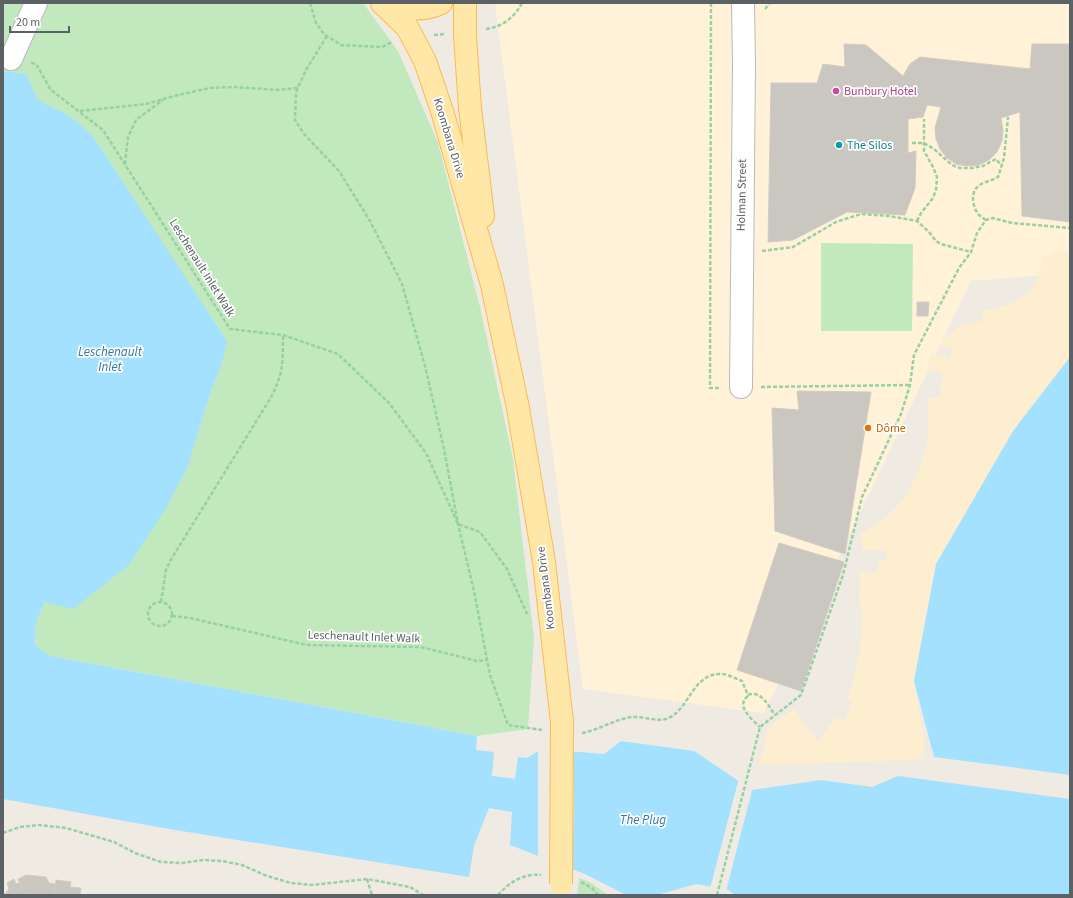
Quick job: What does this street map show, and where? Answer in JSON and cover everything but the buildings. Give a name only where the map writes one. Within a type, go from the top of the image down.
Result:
[{"type":"main road","points":[[383,3],[409,9],[434,7],[441,3]]},
{"type":"main road","name":"Koombana Drive","points":[[383,3],[407,27],[425,60],[442,111],[492,285],[518,408],[544,562],[561,729],[561,890]]},
{"type":"main road","name":"Koombana Drive","points":[[466,3],[465,36],[470,108],[492,285]]},
{"type":"street","points":[[11,59],[36,3]]},
{"type":"street","name":"Holman Street","points":[[741,387],[744,64],[743,3]]},
{"type":"path","points":[[310,3],[316,23],[327,36],[341,44],[382,47],[410,33]]},
{"type":"path","points":[[711,3],[710,388],[910,385]]},
{"type":"path","points":[[327,36],[306,70],[296,92],[295,120],[304,134],[339,171],[370,221],[402,284],[425,366],[444,449],[458,524],[474,591],[490,675],[508,725],[586,732],[630,717],[665,719],[673,716],[680,709],[701,681],[710,676],[722,674],[742,681],[748,696]]},
{"type":"path","name":"Leschenault Inlet Walk","points":[[11,59],[36,64],[51,90],[103,130],[230,329],[283,335]]},
{"type":"path","points":[[80,111],[146,104],[164,98],[210,88],[233,87],[279,90],[298,88]]},
{"type":"path","points":[[125,165],[128,137],[136,120],[164,98]]},
{"type":"path","points":[[986,220],[978,214],[972,202],[975,190],[980,184],[998,177],[1004,158],[1008,117]]},
{"type":"path","points":[[917,221],[921,212],[933,198],[936,190],[937,177],[924,152],[924,119]]},
{"type":"path","points":[[912,143],[924,143],[934,149],[952,165],[960,168],[983,166],[996,159],[1001,166]]},
{"type":"path","points":[[761,252],[793,247],[836,222],[861,214],[889,216],[917,221],[930,232],[936,241],[941,244],[971,252]]},
{"type":"path","points":[[717,895],[760,727],[801,695],[843,575],[862,497],[901,414],[910,385],[914,355],[959,268],[971,252],[977,233],[986,220],[993,218],[1012,223],[1070,228]]},
{"type":"path","points":[[161,602],[166,570],[170,560],[278,384],[283,363],[283,335],[338,354],[389,403],[426,453],[458,524],[480,532],[506,569],[530,620]]},
{"type":"path","points":[[161,602],[165,603],[170,608],[172,616],[168,623],[157,626],[150,621],[149,610],[154,604],[161,602]]},
{"type":"path","name":"Leschenault Inlet Walk","points":[[172,616],[190,618],[307,645],[421,647],[477,661],[487,660]]},
{"type":"path","points":[[760,727],[743,707],[743,701],[748,696],[756,694],[762,697],[775,715]]},
{"type":"path","points":[[3,833],[20,827],[39,825],[66,828],[114,842],[135,853],[161,862],[182,863],[203,860],[222,861],[242,865],[267,876],[291,883],[312,884],[367,879],[410,887],[423,895]]},
{"type":"path","points":[[367,879],[372,895]]},
{"type":"shaded area","points":[[495,3],[1070,3],[1070,273],[971,281],[764,713],[583,689]]},
{"type":"green space","points":[[3,3],[363,3],[398,51],[438,143],[480,307],[513,459],[534,638],[528,729],[477,736],[51,656],[35,645],[36,622],[45,602],[205,409],[223,360],[63,112],[38,100],[26,75],[3,71]]},
{"type":"green space","points":[[821,243],[913,244],[912,331],[821,331]]},
{"type":"green space","points":[[579,878],[590,882],[608,895],[577,895]]},
{"type":"sand","points":[[1056,250],[1070,255],[1070,357],[1013,431],[936,564],[914,681],[925,744],[923,758],[909,760],[759,765],[769,726],[794,709],[818,742],[836,717],[844,721],[853,703],[847,700],[853,683],[861,644],[862,615],[859,598],[861,570],[875,574],[880,561],[887,558],[885,549],[863,551],[860,535],[887,517],[907,495],[918,472],[925,452],[928,432],[928,398],[940,397],[942,372],[926,371],[932,353],[950,358],[952,349],[939,345],[944,339],[953,331],[962,326],[982,321],[983,310],[1004,306],[1024,296],[1036,283],[1043,258]]},
{"type":"water","name":"Leschenault Inlet","points":[[3,71],[26,74],[38,100],[63,112],[80,124],[94,138],[227,341],[223,360],[205,409],[188,466],[165,510],[129,565],[73,609],[45,602],[36,622],[35,645],[51,656],[477,736],[476,750],[494,752],[492,776],[515,779],[518,757],[527,758],[542,749],[604,754],[621,741],[694,751],[752,790],[821,780],[872,787],[898,776],[1070,799],[1070,895],[735,895],[728,890],[697,884],[656,895],[626,895],[585,874],[510,845],[512,812],[489,808],[474,846],[469,877],[163,828],[3,799]]},
{"type":"water","points":[[1070,357],[1070,775],[934,757],[914,681],[936,564],[1013,431]]},
{"type":"pier","points":[[541,747],[573,749],[574,809],[572,871],[538,858],[538,749]]},
{"type":"pier","points":[[739,778],[753,787],[726,891],[710,889]]},
{"type":"place","name":"Bunbury Hotel","points":[[836,91]]},
{"type":"place","name":"The Silos","points":[[839,145]]},
{"type":"place","name":"Dôme","points":[[868,428]]},
{"type":"water label","name":"The Plug","points":[[643,820]]}]
